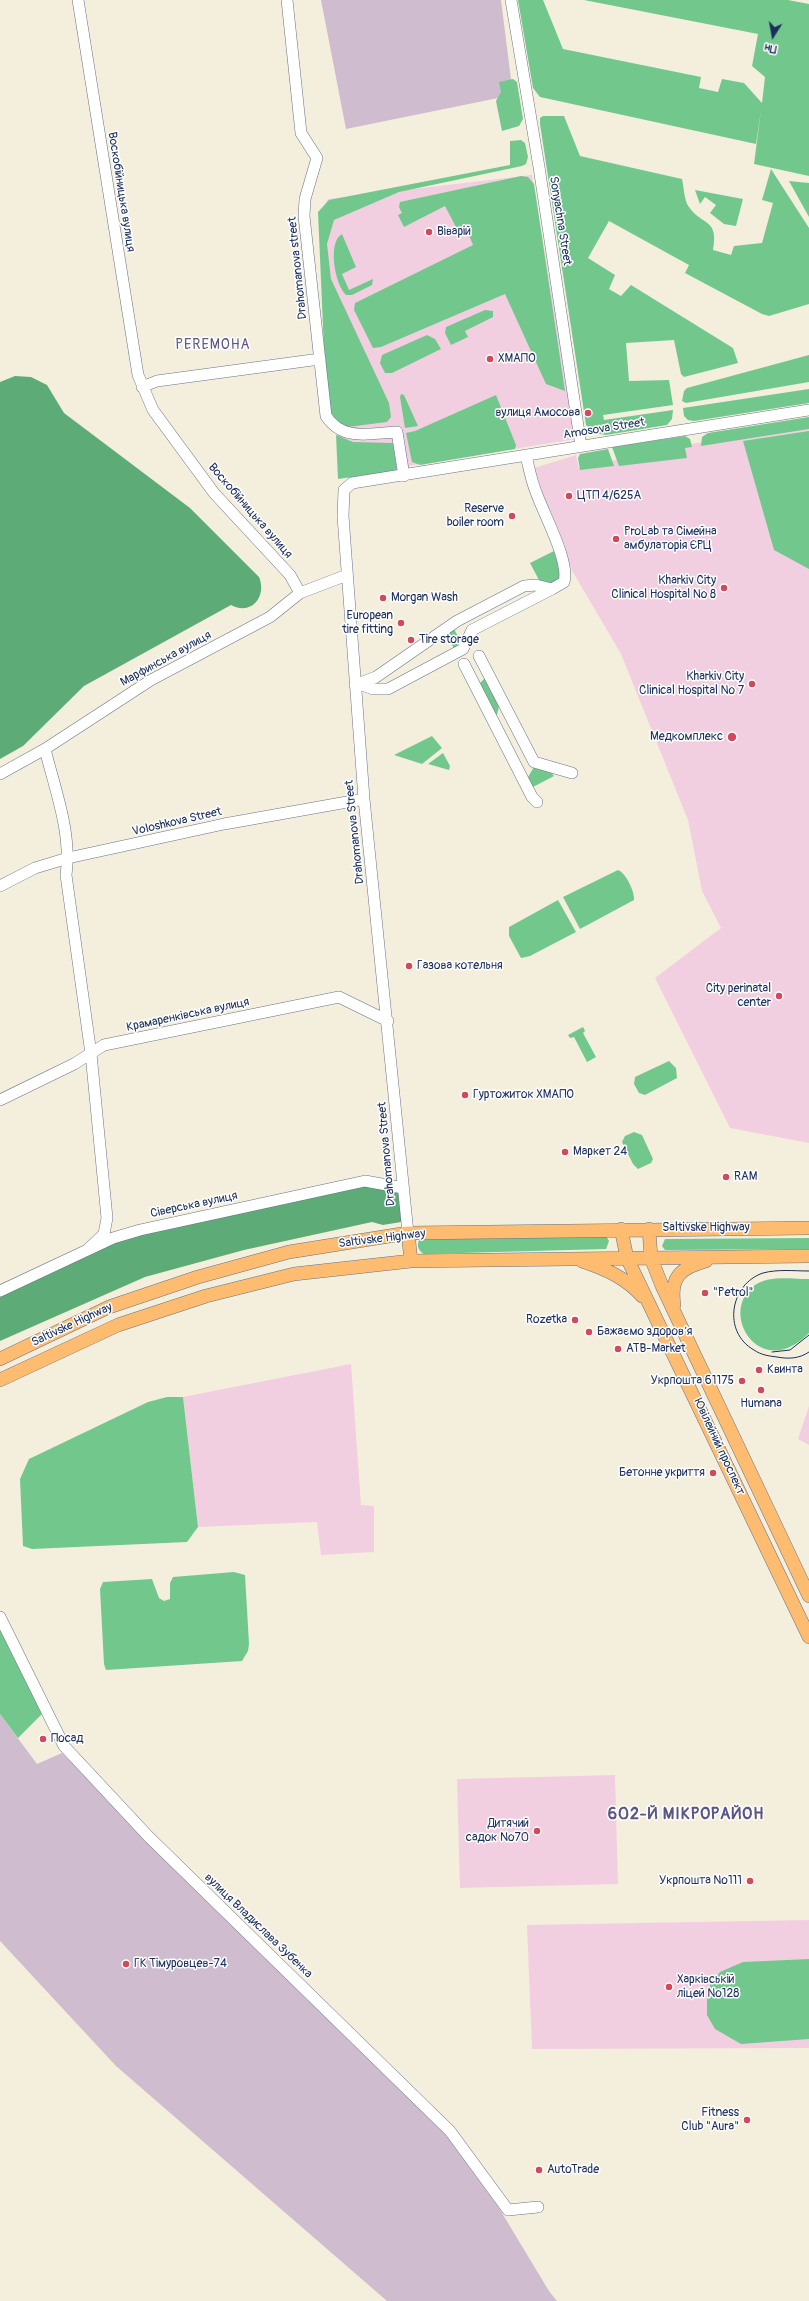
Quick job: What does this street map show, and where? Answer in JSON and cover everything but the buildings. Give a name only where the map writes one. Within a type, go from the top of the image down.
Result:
[{"type":"main road","name":"Saltivske Highway","points":[[0,1359],[109,1307],[198,1277],[289,1252],[408,1233],[621,1229],[809,1228]]},
{"type":"main road","name":"Ювілейний проспект","points":[[621,1229],[627,1258],[809,1637]]},
{"type":"main road","points":[[649,1229],[650,1258]]},
{"type":"main road","points":[[408,1233],[411,1261]]},
{"type":"main road","name":"Saltivske Highway","points":[[0,1380],[118,1325],[206,1296],[294,1274],[411,1261],[809,1256]]},
{"type":"main road","points":[[675,1312],[672,1291],[675,1278],[683,1270],[696,1263],[718,1257]]},
{"type":"main road","points":[[573,1258],[622,1278],[635,1288],[652,1309]]},
{"type":"main road","name":"Ювілейний проспект","points":[[650,1258],[809,1596]]},
{"type":"street","name":"Воскобійницька вулиця","points":[[78,0],[132,347],[142,386],[153,410],[214,493],[290,576],[300,593]]},
{"type":"street","name":"Drahomanova street","points":[[287,0],[301,133],[317,158],[305,199],[304,216],[326,416],[328,420],[339,430],[348,434],[397,432],[404,476]]},
{"type":"street","name":"Sonyachna Street","points":[[511,0],[539,168],[581,446]]},
{"type":"street","points":[[142,386],[157,381],[320,359]]},
{"type":"street","name":"Amosova Street","points":[[404,476],[809,410]]},
{"type":"street","points":[[357,684],[373,689],[388,689],[463,649],[472,630],[564,582],[564,569],[549,522],[536,491],[526,456]]},
{"type":"street","name":"Drahomanova Street","points":[[404,476],[352,483],[345,489],[343,516],[346,575],[357,684],[364,798],[388,1021],[408,1233]]},
{"type":"street","name":"Марфинська вулиця","points":[[0,774],[45,750],[151,680],[270,617],[300,593],[346,575]]},
{"type":"street","points":[[357,684],[376,677],[457,621],[524,586],[536,585],[552,589]]},
{"type":"street","points":[[479,656],[534,762],[572,773]]},
{"type":"street","points":[[464,664],[532,798],[537,802]]},
{"type":"street","points":[[45,750],[67,838],[68,858],[66,875],[91,1054],[107,1218],[104,1234],[87,1250]]},
{"type":"street","name":"Voloshkova Street","points":[[0,886],[35,868],[68,858],[224,824],[364,798]]},
{"type":"street","name":"Крамаренківська вулиця","points":[[0,1100],[91,1054],[104,1045],[340,997],[388,1021]]},
{"type":"street","name":"Сіверська вулиця","points":[[0,1292],[113,1238],[140,1230],[365,1181],[403,1188]]},
{"type":"street","name":"вулиця Владислава Зубенка","points":[[0,1617],[64,1746],[148,1836],[450,2131],[508,2210],[538,2207]]},
{"type":"shaded area","points":[[321,0],[501,0],[513,95],[346,129]]},
{"type":"shaded area","points":[[532,175],[576,439],[340,477],[320,212],[328,199]]},
{"type":"shaded area","name":"Медкомплекс","points":[[809,427],[809,1143],[730,1128],[655,978],[721,928],[702,891],[688,820],[621,654],[567,562],[534,468],[576,455],[579,468],[683,445]]},
{"type":"shaded area","points":[[351,1364],[361,1505],[374,1506],[374,1552],[321,1555],[317,1522],[198,1527],[183,1397]]},
{"type":"shaded area","points":[[809,1406],[809,1445],[798,1439]]},
{"type":"shaded area","points":[[0,1714],[37,1764],[62,1753],[183,1876],[442,2130],[499,2208],[549,2291],[557,2301],[387,2301],[116,2066],[0,1941]]},
{"type":"shaded area","name":"Дитячий садок №70","points":[[615,1775],[618,1884],[460,1888],[457,1779]]},
{"type":"shaded area","name":"Харківській ліцей №128","points":[[809,1920],[809,2048],[532,2049],[527,1925]]},
{"type":"green space","points":[[518,0],[543,0],[563,49],[701,77],[699,88],[718,92],[722,79],[744,83],[762,103],[765,77],[752,66],[758,34],[584,0],[788,0],[809,4],[809,176],[754,164],[761,110],[756,144],[540,97],[533,88]]},
{"type":"green space","points":[[513,79],[517,82],[523,119],[519,126],[502,131],[496,101],[501,92],[499,82]]},
{"type":"green space","points":[[543,116],[564,116],[580,156],[682,179],[687,204],[694,213],[711,227],[714,232],[713,250],[731,255],[734,246],[762,243],[773,203],[762,200],[771,169],[809,228],[809,304],[769,316],[762,314],[685,273],[689,265],[609,221],[588,258],[615,275],[609,289],[621,296],[631,285],[733,348],[738,363],[684,377],[681,374],[674,340],[626,343],[629,381],[669,380],[673,405],[603,415],[604,420],[673,410],[672,419],[667,425],[606,435],[595,433],[586,425],[540,124],[540,118]]},
{"type":"green space","points":[[521,140],[525,143],[528,157],[526,164],[522,166],[399,192],[334,220],[327,244],[331,279],[389,403],[391,417],[387,422],[340,428],[331,412],[324,350],[318,212],[329,200],[510,165],[510,141]]},
{"type":"green space","points":[[521,176],[528,177],[534,184],[565,391],[546,384],[505,294],[381,347],[373,348],[354,310],[355,303],[473,245],[465,226],[457,229],[445,206],[404,227],[398,215],[402,213],[399,207],[400,202]]},
{"type":"green space","points":[[789,181],[809,183],[809,217]]},
{"type":"green space","points":[[695,190],[743,199],[736,226],[724,224],[710,213],[716,205],[705,197],[700,204]]},
{"type":"green space","points":[[342,234],[356,267],[342,274],[349,290],[373,279],[372,285],[352,295],[346,295],[342,290],[334,264],[335,246],[337,239]]},
{"type":"green space","points":[[485,310],[493,311],[493,317],[465,331],[468,337],[451,345],[445,333],[446,327]]},
{"type":"green space","points":[[427,335],[435,339],[441,349],[392,373],[385,373],[380,363],[382,355]]},
{"type":"green space","points":[[809,355],[809,382],[686,403],[682,401],[684,391],[687,388]]},
{"type":"green space","points":[[15,376],[31,377],[47,385],[64,413],[190,508],[259,577],[261,591],[256,602],[251,606],[239,608],[231,605],[84,686],[23,746],[0,759],[0,382]]},
{"type":"green space","points":[[809,389],[809,403],[694,421],[688,420],[684,416],[683,408]]},
{"type":"green space","points":[[401,394],[404,395],[418,426],[405,428],[400,397]]},
{"type":"green space","points":[[496,395],[516,445],[515,449],[420,465],[412,462],[406,433],[415,431]]},
{"type":"green space","points":[[809,417],[809,429],[701,446],[702,437],[708,433]]},
{"type":"green space","points":[[809,431],[809,569],[774,550],[743,441]]},
{"type":"green space","points":[[336,435],[353,442],[393,443],[397,471],[338,479]]},
{"type":"green space","points":[[685,436],[690,439],[692,447],[685,448],[687,458],[619,466],[612,447]]},
{"type":"green space","points":[[608,449],[614,466],[580,470],[578,458],[580,454]]},
{"type":"green space","points":[[554,551],[562,576],[554,585],[540,582],[530,563]]},
{"type":"green space","points":[[454,629],[462,644],[454,649],[447,634]]},
{"type":"green space","points":[[485,678],[500,703],[496,718],[479,684]]},
{"type":"green space","points":[[432,736],[442,748],[422,764],[394,755]]},
{"type":"green space","points":[[443,753],[450,766],[449,770],[428,764]]},
{"type":"green space","points":[[535,765],[549,770],[554,776],[531,788],[527,779]]},
{"type":"green space","points":[[618,870],[624,875],[629,883],[633,892],[634,900],[580,929],[563,897]]},
{"type":"green space","points":[[558,900],[576,932],[530,956],[521,958],[509,936],[509,927]]},
{"type":"green space","points":[[583,1027],[585,1031],[583,1033],[596,1057],[587,1062],[574,1037],[570,1038],[568,1035]]},
{"type":"green space","points":[[669,1061],[676,1068],[677,1078],[645,1095],[639,1093],[634,1084],[635,1077]]},
{"type":"green space","points":[[634,1132],[642,1135],[653,1159],[651,1163],[638,1169],[633,1164],[622,1142],[625,1136]]},
{"type":"green space","points":[[365,1181],[403,1188],[407,1221],[383,1225],[372,1222],[244,1250],[145,1277],[0,1341],[0,1291],[113,1238]]},
{"type":"green space","points":[[606,1236],[609,1241],[606,1249],[424,1254],[420,1251],[418,1245],[420,1239]]},
{"type":"green space","points":[[809,1238],[809,1249],[665,1250],[662,1246],[665,1239]]},
{"type":"green space","points":[[774,1279],[809,1279],[809,1333],[791,1346],[775,1350],[760,1347],[749,1338],[742,1325],[741,1311],[744,1297],[755,1285]]},
{"type":"green space","points":[[167,1397],[183,1397],[198,1527],[187,1542],[32,1549],[23,1546],[20,1479],[29,1459],[148,1402]]},
{"type":"green space","points":[[234,1572],[245,1575],[249,1644],[248,1651],[242,1661],[106,1670],[104,1664],[100,1589],[103,1582],[152,1579],[159,1598],[164,1601],[170,1599],[170,1583],[173,1577]]},
{"type":"green space","points":[[0,1624],[42,1714],[18,1738],[0,1714]]},
{"type":"green space","points":[[809,1959],[809,2039],[741,2044],[715,2029],[707,2015],[707,2001],[710,1985],[720,1972],[743,1962]]},
{"type":"tram line","points":[[809,1271],[780,1271],[763,1273],[752,1279],[743,1287],[737,1297],[734,1309],[734,1321],[737,1332],[744,1342],[759,1353],[781,1358],[789,1358],[801,1356],[809,1352]]},
{"type":"tram line","points":[[772,1352],[790,1350],[809,1335]]},
{"type":"place","name":"Віварій","points":[[429,232]]},
{"type":"place","name":"ХМАПО","points":[[490,359]]},
{"type":"place","name":"вулиця Амосова","points":[[588,413]]},
{"type":"place","name":"ЦТП 4/625А","points":[[569,496]]},
{"type":"place","name":"Reserve boiler room","points":[[512,516]]},
{"type":"place","name":"ProLab та Сімейна амбулаторія ЄРЦ","points":[[616,539]]},
{"type":"place","name":"Kharkiv City Clinical Hospital № 8","points":[[724,588]]},
{"type":"place","name":"Morgan Wash","points":[[383,598]]},
{"type":"place","name":"European tire fitting","points":[[401,623]]},
{"type":"place","name":"Tire storage","points":[[411,640]]},
{"type":"place","name":"Kharkiv City Clinical Hospital № 7","points":[[752,684]]},
{"type":"place","name":"Медкомплекс","points":[[732,737]]},
{"type":"place","name":"Газова котельня","points":[[409,966]]},
{"type":"place","name":"City perinatal center","points":[[779,996]]},
{"type":"place","name":"Гуртожиток ХМАПО","points":[[465,1095]]},
{"type":"place","name":"Маркет 24","points":[[565,1152]]},
{"type":"place","name":"RAM","points":[[726,1177]]},
{"type":"place","name":"\"Petrol\"","points":[[705,1293]]},
{"type":"place","name":"Rozetka","points":[[575,1320]]},
{"type":"place","name":"Бажаємо здоровʼя","points":[[589,1332]]},
{"type":"place","name":"ATB-Market","points":[[618,1349]]},
{"type":"place","name":"Квинта","points":[[759,1370]]},
{"type":"place","name":"Укрпошта 61175","points":[[742,1381]]},
{"type":"place","name":"Humana","points":[[761,1390]]},
{"type":"place","name":"Бетонне укриття","points":[[713,1473]]},
{"type":"place","name":"Посад","points":[[43,1739]]},
{"type":"place","name":"Дитячий садок №70","points":[[537,1831]]},
{"type":"place","name":"Укрпошта №111","points":[[750,1881]]},
{"type":"place","name":"ГК Тімуровцев-74","points":[[126,1964]]},
{"type":"place","name":"Харківській ліцей №128","points":[[669,1987]]},
{"type":"place","name":"Fitness Club \"Aura\"","points":[[747,2120]]},
{"type":"place","name":"AutoTrade","points":[[539,2170]]},
{"type":"district","name":"PEREMOHA","points":[[213,345]]},
{"type":"district","name":"602-Й МІКРОРАЙОН","points":[[686,1815]]}]
